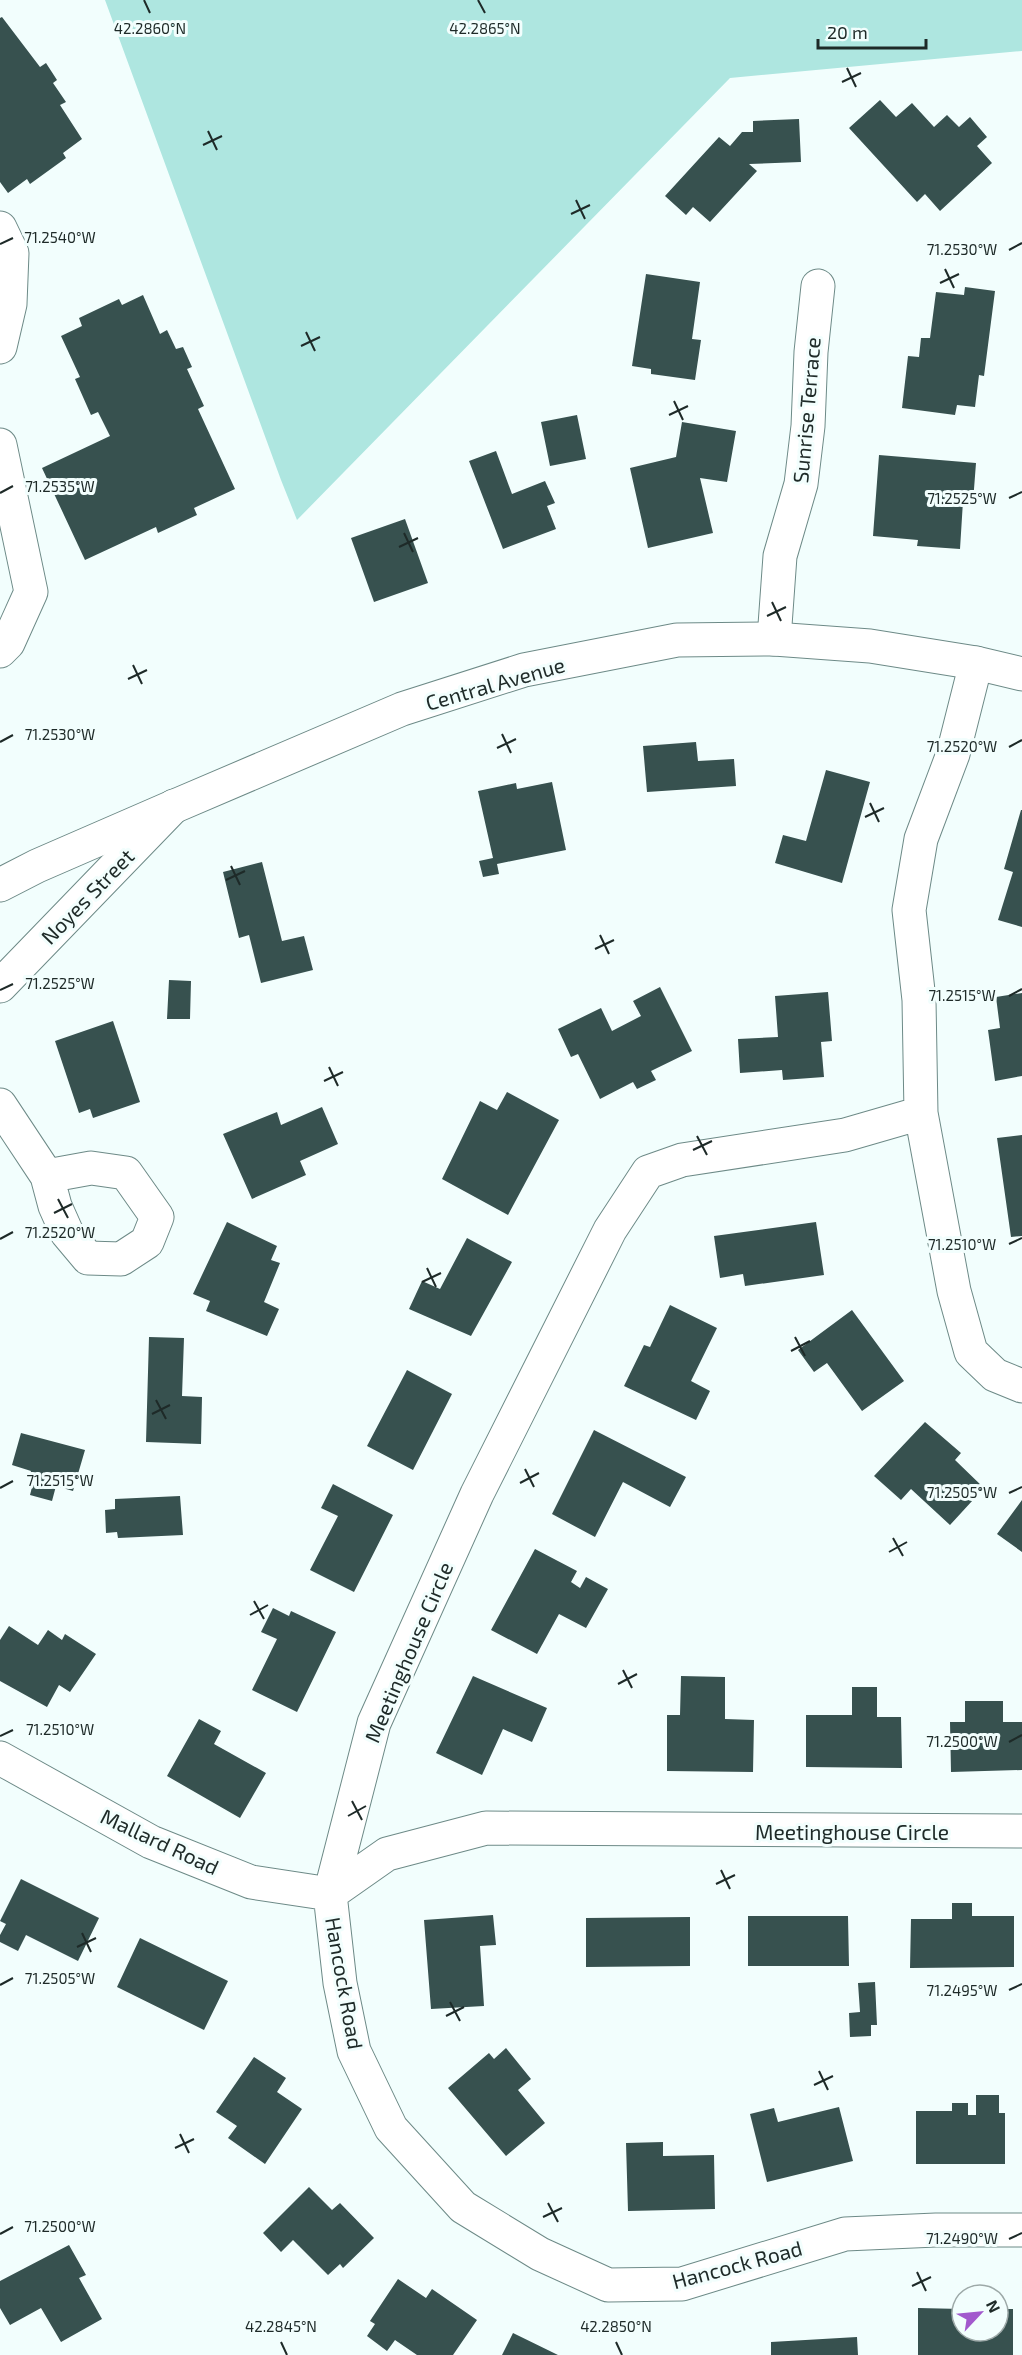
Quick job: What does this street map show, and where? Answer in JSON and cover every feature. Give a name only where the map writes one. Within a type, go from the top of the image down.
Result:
[{"type":"street","points":[[0,228],[12,253],[10,304],[0,346]]},
{"type":"street","name":"Sunrise Terrace","points":[[774,639],[780,555],[801,484],[808,426],[811,352],[818,286]]},
{"type":"street","points":[[0,445],[31,592],[3,643]]},
{"type":"street","name":"Central Avenue","points":[[0,885],[37,866],[402,709],[524,670],[677,640],[774,639],[870,646],[976,663],[1022,674]]},
{"type":"street","points":[[976,663],[953,754],[921,839],[909,910],[919,1000],[921,1113],[954,1291],[971,1352],[995,1375],[1022,1386]]},
{"type":"street","name":"Noyes Street","points":[[0,986],[175,806]]},
{"type":"street","points":[[0,1105],[47,1176]]},
{"type":"street","name":"Meetinghouse Circle","points":[[330,1894],[374,1723],[477,1494],[610,1230],[648,1172],[682,1160],[845,1135],[921,1113]]},
{"type":"street","name":"Mallard Road","points":[[0,1758],[151,1842],[251,1882],[330,1894]]},
{"type":"street","name":"Meetinghouse Circle","points":[[330,1894],[387,1854],[486,1828],[1022,1831]]},
{"type":"street","name":"Hancock Road","points":[[330,1894],[340,1983],[354,2051],[391,2128],[463,2207],[540,2254],[608,2285],[682,2284],[845,2234],[936,2230],[1022,2230]]},
{"type":"shaded area","points":[[105,0],[1022,0],[1022,51],[730,78],[297,520]]},
{"type":"building","points":[[2,17],[40,67],[46,63],[57,80],[53,83],[66,102],[60,105],[82,139],[63,153],[66,158],[30,184],[27,179],[8,193],[0,182],[0,18]]},
{"type":"building","points":[[880,100],[896,117],[912,103],[934,127],[947,115],[959,127],[970,117],[987,137],[977,146],[992,163],[940,211],[925,194],[917,202],[849,128]]},
{"type":"building","points":[[799,119],[801,162],[749,164],[757,171],[710,222],[693,207],[686,215],[665,196],[719,137],[730,146],[742,132],[753,132],[753,121]]},
{"type":"building","points":[[646,274],[700,282],[692,339],[701,340],[695,380],[651,374],[651,369],[632,366]]},
{"type":"building","points":[[965,287],[995,291],[984,376],[979,375],[975,407],[957,405],[955,415],[902,408],[908,356],[919,357],[921,338],[930,338],[936,292],[964,295]]},
{"type":"building","points":[[143,295],[160,334],[167,330],[176,349],[183,347],[192,367],[187,369],[204,406],[198,409],[235,489],[194,508],[197,515],[158,533],[156,527],[85,560],[42,468],[110,436],[98,412],[91,415],[75,379],[80,377],[61,336],[82,326],[79,318],[119,299],[122,305]]},
{"type":"building","points":[[577,415],[586,459],[550,466],[541,422]]},
{"type":"building","points":[[682,422],[736,431],[727,482],[700,478],[713,533],[648,548],[630,468],[676,457]]},
{"type":"building","points":[[496,451],[512,494],[545,481],[555,503],[547,506],[556,529],[503,549],[469,461]]},
{"type":"building","points":[[879,455],[976,463],[973,502],[963,501],[960,549],[917,546],[918,540],[873,536]]},
{"type":"building","points":[[405,519],[428,583],[374,602],[351,538]]},
{"type":"building","points":[[696,742],[698,761],[734,759],[736,786],[647,792],[643,746]]},
{"type":"building","points":[[826,770],[870,782],[842,883],[775,863],[783,835],[806,841]]},
{"type":"building","points":[[552,782],[566,850],[497,864],[499,874],[483,877],[479,861],[493,858],[478,791],[516,783],[517,789]]},
{"type":"building","points":[[1021,810],[1022,927],[998,920],[1013,872],[1004,869]]},
{"type":"building","points":[[262,862],[282,941],[304,936],[313,970],[261,983],[249,935],[239,938],[223,872]]},
{"type":"building","points":[[169,980],[191,981],[190,1019],[167,1019]]},
{"type":"building","points":[[660,987],[692,1051],[651,1071],[656,1080],[637,1089],[633,1082],[600,1099],[578,1054],[571,1057],[558,1029],[601,1008],[612,1031],[641,1016],[633,1001]]},
{"type":"building","points":[[828,992],[832,1041],[821,1042],[824,1077],[783,1080],[782,1070],[740,1073],[738,1039],[778,1037],[775,996]]},
{"type":"building","points":[[1022,993],[1022,1076],[995,1081],[988,1030],[1000,1028],[996,997]]},
{"type":"building","points":[[113,1021],[140,1102],[93,1118],[90,1109],[79,1113],[55,1041]]},
{"type":"building","points":[[507,1092],[559,1120],[508,1215],[442,1179],[480,1101],[497,1110]]},
{"type":"building","points":[[322,1107],[338,1144],[300,1161],[306,1175],[252,1199],[223,1134],[277,1112],[281,1125]]},
{"type":"building","points":[[1022,1135],[1022,1236],[1011,1237],[997,1138]]},
{"type":"building","points":[[227,1222],[277,1246],[271,1260],[280,1263],[264,1302],[279,1309],[267,1336],[206,1311],[210,1301],[193,1294]]},
{"type":"building","points":[[816,1222],[824,1275],[745,1286],[743,1274],[720,1278],[714,1236]]},
{"type":"building","points":[[467,1238],[512,1262],[471,1336],[409,1309],[422,1281],[440,1289]]},
{"type":"building","points":[[670,1305],[717,1328],[691,1381],[710,1391],[696,1420],[624,1386],[644,1345],[650,1347]]},
{"type":"building","points":[[852,1310],[904,1381],[862,1411],[827,1363],[814,1372],[798,1350]]},
{"type":"building","points":[[149,1337],[184,1338],[182,1396],[202,1397],[201,1444],[146,1442]]},
{"type":"building","points":[[407,1370],[452,1394],[413,1470],[367,1446]]},
{"type":"building","points":[[925,1422],[961,1453],[955,1460],[984,1488],[950,1525],[911,1489],[901,1500],[874,1476]]},
{"type":"building","points":[[594,1430],[686,1477],[670,1507],[623,1482],[595,1537],[552,1514]]},
{"type":"building","points":[[21,1433],[85,1450],[73,1491],[56,1486],[52,1501],[30,1495],[33,1483],[28,1481],[31,1471],[12,1465]]},
{"type":"building","points":[[333,1484],[393,1515],[354,1592],[310,1570],[338,1516],[321,1508]]},
{"type":"building","points":[[180,1496],[183,1535],[118,1538],[117,1532],[106,1533],[105,1510],[115,1509],[115,1499]]},
{"type":"building","points":[[1022,1500],[1022,1552],[997,1534]]},
{"type":"building","points":[[535,1549],[577,1571],[571,1582],[580,1588],[586,1577],[608,1589],[586,1628],[559,1614],[537,1654],[491,1630]]},
{"type":"building","points":[[273,1608],[289,1616],[291,1611],[336,1632],[297,1712],[252,1690],[277,1639],[261,1632]]},
{"type":"building","points":[[9,1626],[38,1645],[48,1630],[62,1640],[65,1634],[96,1654],[70,1692],[59,1685],[47,1707],[0,1681],[0,1640]]},
{"type":"building","points":[[473,1676],[547,1708],[532,1742],[503,1729],[482,1775],[436,1753]]},
{"type":"building","points":[[681,1676],[725,1677],[725,1719],[754,1720],[753,1772],[667,1771],[667,1715],[680,1715]]},
{"type":"building","points":[[852,1687],[877,1687],[877,1717],[901,1717],[902,1768],[806,1767],[806,1715],[852,1715]]},
{"type":"building","points":[[965,1701],[1003,1701],[1003,1722],[1022,1722],[1022,1770],[951,1772],[950,1722],[965,1722]]},
{"type":"building","points":[[199,1719],[221,1731],[214,1744],[266,1773],[240,1818],[167,1776]]},
{"type":"building","points":[[21,1879],[99,1918],[78,1961],[26,1935],[18,1951],[0,1942],[0,1935],[6,1924],[0,1921]]},
{"type":"building","points":[[952,1903],[972,1903],[972,1916],[1014,1916],[1014,1967],[910,1968],[911,1919],[952,1919]]},
{"type":"building","points":[[493,1915],[496,1945],[480,1946],[484,2006],[431,2009],[424,1920]]},
{"type":"building","points":[[748,1916],[848,1916],[849,1966],[748,1966]]},
{"type":"building","points":[[690,1917],[690,1966],[586,1967],[586,1918]]},
{"type":"building","points":[[140,1938],[228,1981],[204,2030],[117,1987]]},
{"type":"building","points":[[875,1982],[877,2025],[871,2025],[871,2036],[850,2037],[849,2013],[860,2012],[858,1983]]},
{"type":"building","points":[[506,2048],[531,2079],[518,2090],[545,2123],[506,2156],[448,2088],[489,2053],[494,2059]]},
{"type":"building","points":[[254,2057],[286,2078],[277,2092],[302,2109],[265,2164],[228,2138],[237,2126],[216,2112]]},
{"type":"building","points":[[976,2095],[999,2095],[999,2113],[1005,2113],[1005,2164],[916,2164],[916,2111],[952,2111],[952,2103],[968,2103],[968,2115],[976,2115]]},
{"type":"building","points":[[839,2107],[853,2161],[767,2182],[750,2114],[774,2108],[778,2122]]},
{"type":"building","points":[[663,2142],[663,2156],[714,2155],[715,2209],[628,2211],[626,2143]]},
{"type":"building","points":[[309,2187],[332,2210],[340,2203],[374,2238],[343,2268],[340,2264],[328,2275],[293,2240],[281,2252],[263,2233]]},
{"type":"building","points":[[69,2245],[86,2275],[79,2278],[102,2319],[61,2342],[41,2308],[10,2325],[0,2308],[0,2281]]},
{"type":"building","points":[[398,2279],[426,2298],[432,2289],[477,2320],[453,2355],[417,2355],[395,2340],[387,2351],[367,2336],[375,2324],[370,2321]]},
{"type":"building","points":[[918,2308],[950,2309],[950,2343],[1010,2343],[1010,2309],[1013,2309],[1013,2355],[918,2355]]},
{"type":"building","points":[[513,2333],[558,2355],[502,2355]]},
{"type":"building","points":[[857,2337],[858,2355],[771,2355],[771,2342]]}]
